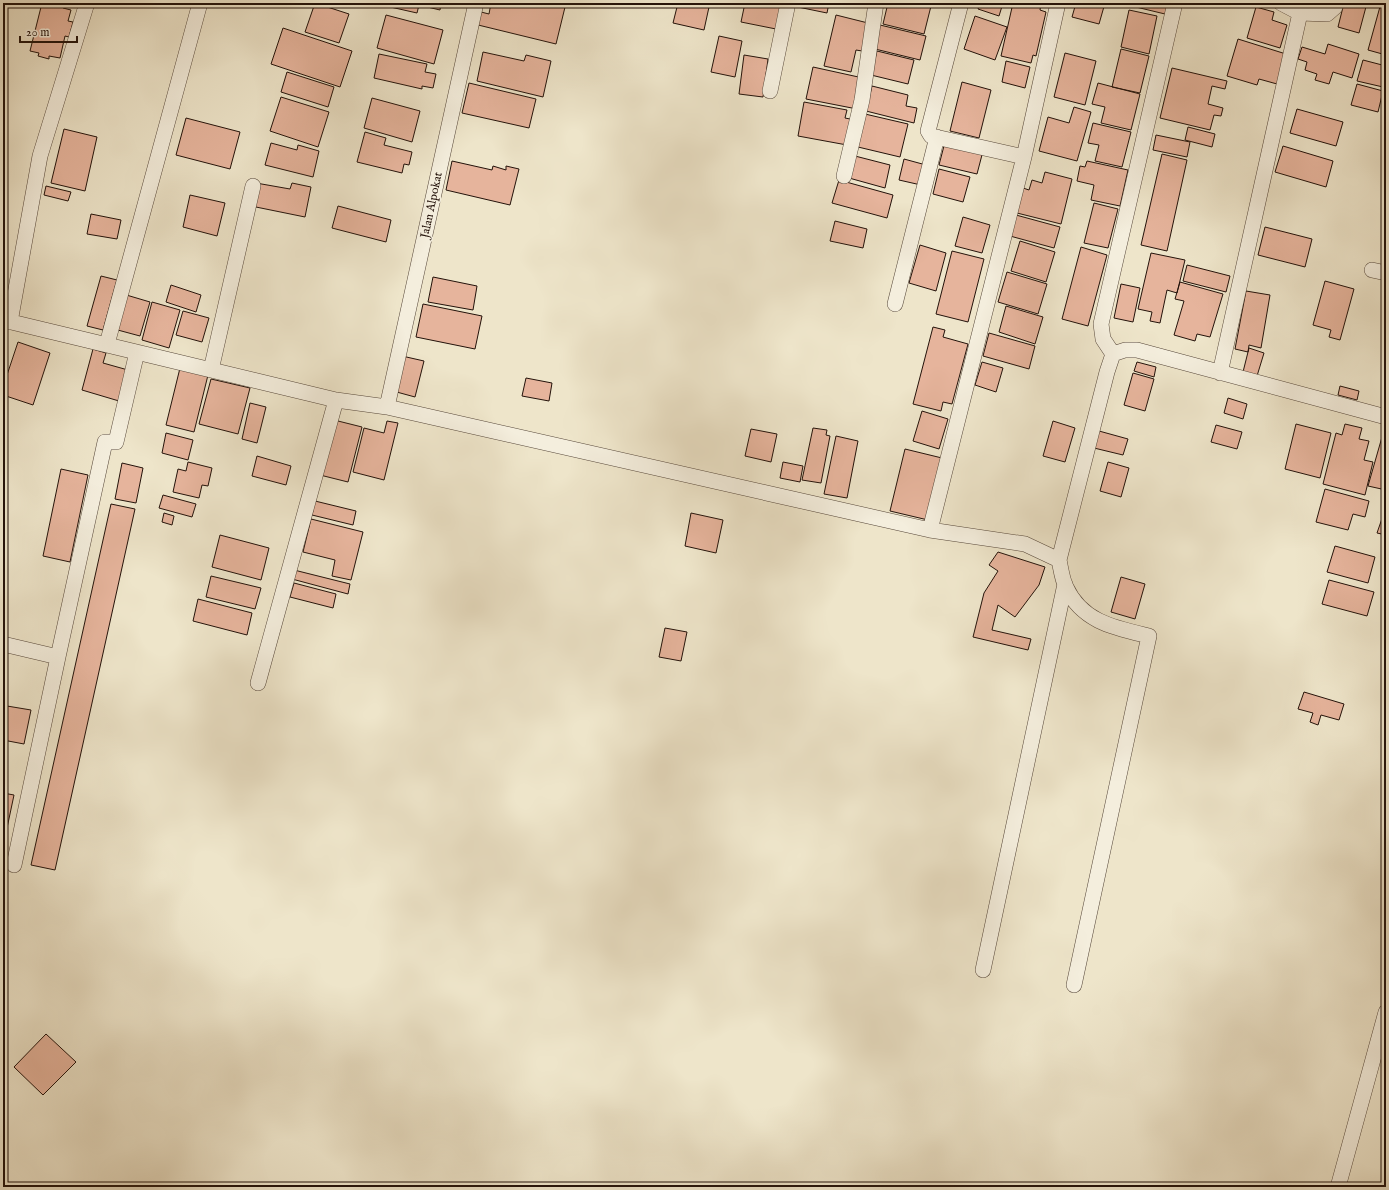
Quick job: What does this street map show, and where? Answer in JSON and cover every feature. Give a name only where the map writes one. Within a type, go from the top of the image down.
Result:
[{"type":"street","points":[[87,3],[40,156],[7,321],[336,400],[387,407],[930,530],[1025,544],[1059,560]]},
{"type":"street","points":[[107,344],[200,3]]},
{"type":"street","name":"Jalan Alpokat","points":[[387,407],[476,3]]},
{"type":"street","points":[[770,91],[788,3]]},
{"type":"street","points":[[844,176],[862,100],[876,3]]},
{"type":"street","points":[[961,3],[928,131],[932,136],[1024,157]]},
{"type":"street","points":[[930,530],[1024,157],[1058,3]]},
{"type":"street","points":[[1113,354],[1103,339],[1101,324],[1175,3]]},
{"type":"street","points":[[1281,3],[1300,13],[1327,14],[1335,7],[1336,3]]},
{"type":"street","points":[[1220,372],[1300,13]]},
{"type":"street","points":[[895,304],[937,137]]},
{"type":"street","points":[[211,370],[253,186]]},
{"type":"street","points":[[1113,354],[1125,350],[1137,350],[1386,417]]},
{"type":"street","points":[[14,865],[105,442],[116,442],[137,352]]},
{"type":"street","points":[[1074,985],[1149,636],[1109,626],[1083,612],[1065,584],[1059,560],[1106,372],[1113,354]]},
{"type":"street","points":[[258,683],[336,400]]},
{"type":"street","points":[[983,970],[1065,584]]},
{"type":"street","points":[[3,644],[58,657]]},
{"type":"street","points":[[1338,1187],[1386,1012]]},
{"type":"building","points":[[42,3],[61,3],[64,4],[63,8],[71,10],[68,21],[73,22],[69,37],[65,36],[60,58],[49,56],[49,59],[38,56],[39,53],[30,51]]},
{"type":"building","points":[[315,3],[349,14],[339,43],[305,32]]},
{"type":"building","points":[[387,3],[441,3],[440,10],[419,5],[417,13],[386,6]]},
{"type":"building","points":[[491,3],[566,3],[556,44],[474,24],[477,11],[489,14]]},
{"type":"building","points":[[678,3],[690,3],[709,7],[704,30],[673,23]]},
{"type":"building","points":[[745,3],[781,3],[776,29],[741,22]]},
{"type":"building","points":[[794,3],[829,3],[827,13],[793,6]]},
{"type":"building","points":[[888,3],[919,3],[931,6],[924,34],[883,24]]},
{"type":"building","points":[[980,3],[1003,3],[999,16],[978,9]]},
{"type":"building","points":[[1013,3],[1041,3],[1040,10],[1046,12],[1036,56],[1033,55],[1031,63],[1001,56]]},
{"type":"building","points":[[1076,3],[1105,3],[1099,24],[1072,17]]},
{"type":"building","points":[[1137,3],[1168,3],[1165,14],[1136,7]]},
{"type":"building","points":[[1344,3],[1367,3],[1359,33],[1338,27]]},
{"type":"building","points":[[1381,3],[1386,3],[1386,55],[1368,50]]},
{"type":"building","points":[[1256,7],[1274,12],[1272,20],[1287,25],[1280,48],[1247,38]]},
{"type":"building","points":[[1129,10],[1157,16],[1149,54],[1121,47]]},
{"type":"building","points":[[386,15],[443,30],[434,64],[377,48]]},
{"type":"building","points":[[836,15],[868,23],[862,51],[856,50],[851,72],[824,66]]},
{"type":"building","points":[[975,16],[1007,27],[995,60],[964,49]]},
{"type":"building","points":[[880,25],[926,36],[920,60],[875,49]]},
{"type":"building","points":[[283,28],[352,51],[340,87],[271,64]]},
{"type":"building","points":[[719,36],[742,41],[735,77],[711,72]]},
{"type":"building","points":[[1238,39],[1286,54],[1277,84],[1259,79],[1257,85],[1227,76]]},
{"type":"building","points":[[1328,44],[1359,54],[1352,78],[1333,72],[1329,84],[1315,80],[1317,74],[1305,70],[1307,62],[1298,59],[1302,47],[1325,54]]},
{"type":"building","points":[[1121,49],[1149,56],[1140,93],[1112,87]]},
{"type":"building","points":[[877,51],[914,60],[908,84],[871,75]]},
{"type":"building","points":[[483,52],[524,61],[526,55],[551,61],[543,97],[477,81]]},
{"type":"building","points":[[1065,53],[1096,61],[1085,105],[1054,97]]},
{"type":"building","points":[[379,54],[427,64],[425,72],[436,74],[433,88],[422,86],[422,89],[374,78]]},
{"type":"building","points":[[744,55],[768,59],[763,97],[739,94]]},
{"type":"building","points":[[1363,60],[1386,66],[1383,87],[1357,81]]},
{"type":"building","points":[[1006,61],[1030,67],[1025,88],[1002,82]]},
{"type":"building","points":[[813,67],[863,78],[857,109],[806,99]]},
{"type":"building","points":[[1172,68],[1227,81],[1225,89],[1212,86],[1208,104],[1223,108],[1221,116],[1214,115],[1210,130],[1160,118]]},
{"type":"building","points":[[287,72],[334,87],[328,107],[281,92]]},
{"type":"building","points":[[962,82],[991,90],[979,138],[950,131]]},
{"type":"building","points":[[469,83],[536,99],[529,128],[462,113]]},
{"type":"building","points":[[1098,83],[1140,94],[1131,130],[1101,123],[1105,107],[1092,104]]},
{"type":"building","points":[[1357,84],[1383,91],[1378,112],[1351,105]]},
{"type":"building","points":[[872,86],[908,95],[906,106],[917,108],[914,123],[866,111]]},
{"type":"building","points":[[281,97],[329,112],[318,147],[270,131]]},
{"type":"building","points":[[372,98],[420,111],[412,142],[364,128]]},
{"type":"building","points":[[804,102],[847,110],[845,118],[855,120],[847,145],[798,136]]},
{"type":"building","points":[[1074,107],[1091,112],[1077,161],[1039,151],[1048,117],[1069,123]]},
{"type":"building","points":[[1297,109],[1343,122],[1336,146],[1290,133]]},
{"type":"building","points":[[865,114],[908,124],[900,157],[858,147]]},
{"type":"building","points":[[186,118],[240,132],[230,169],[176,155]]},
{"type":"building","points":[[1093,123],[1131,132],[1122,167],[1095,161],[1099,145],[1088,143]]},
{"type":"building","points":[[1188,127],[1215,134],[1212,147],[1185,140]]},
{"type":"building","points":[[64,129],[97,137],[85,191],[51,183]]},
{"type":"building","points":[[365,132],[386,138],[384,145],[412,152],[409,165],[404,164],[402,173],[357,162]]},
{"type":"building","points":[[1156,135],[1190,142],[1187,157],[1153,150]]},
{"type":"building","points":[[945,142],[983,151],[977,174],[939,165]]},
{"type":"building","points":[[271,143],[297,150],[298,145],[319,151],[313,177],[265,165]]},
{"type":"building","points":[[1283,146],[1333,161],[1326,187],[1275,172]]},
{"type":"building","points":[[1162,154],[1187,160],[1167,251],[1141,245]]},
{"type":"building","points":[[855,156],[890,165],[885,188],[849,178]]},
{"type":"building","points":[[904,159],[926,165],[921,185],[899,180]]},
{"type":"building","points":[[452,161],[492,170],[493,166],[506,170],[506,166],[519,169],[510,205],[446,190]]},
{"type":"building","points":[[1087,161],[1128,170],[1120,206],[1091,200],[1094,185],[1077,181],[1080,166],[1085,167]]},
{"type":"building","points":[[939,169],[970,177],[963,202],[933,194]]},
{"type":"building","points":[[1045,172],[1072,179],[1061,224],[1017,213],[1023,188],[1029,190],[1032,180],[1042,183]]},
{"type":"building","points":[[839,180],[893,195],[887,218],[832,203]]},
{"type":"building","points":[[256,183],[290,189],[292,183],[311,187],[305,217],[251,206]]},
{"type":"building","points":[[46,186],[71,192],[68,201],[44,195]]},
{"type":"building","points":[[190,195],[225,203],[217,236],[183,227]]},
{"type":"building","points":[[1094,203],[1118,209],[1108,248],[1084,243]]},
{"type":"building","points":[[338,206],[391,220],[386,242],[332,228]]},
{"type":"building","points":[[91,214],[121,220],[117,239],[87,234]]},
{"type":"building","points":[[1016,215],[1060,227],[1054,248],[1010,236]]},
{"type":"building","points":[[963,217],[990,225],[982,253],[955,246]]},
{"type":"building","points":[[835,221],[867,229],[863,248],[830,241]]},
{"type":"building","points":[[1265,227],[1312,239],[1305,267],[1258,255]]},
{"type":"building","points":[[1020,241],[1055,252],[1046,282],[1011,271]]},
{"type":"building","points":[[920,245],[946,253],[936,291],[909,283]]},
{"type":"building","points":[[1081,247],[1107,255],[1088,326],[1062,319]]},
{"type":"building","points":[[952,251],[984,259],[968,322],[936,314]]},
{"type":"building","points":[[1151,253],[1185,260],[1177,293],[1167,290],[1160,323],[1150,321],[1152,312],[1138,309]]},
{"type":"building","points":[[1187,265],[1230,276],[1226,292],[1183,281]]},
{"type":"building","points":[[1007,272],[1047,284],[1038,314],[998,302]]},
{"type":"building","points":[[101,276],[117,280],[103,330],[87,326]]},
{"type":"building","points":[[433,277],[477,286],[473,310],[428,302]]},
{"type":"building","points":[[1325,281],[1354,289],[1340,340],[1329,337],[1331,330],[1313,325]]},
{"type":"building","points":[[1180,282],[1223,294],[1210,337],[1197,334],[1195,341],[1174,335],[1184,301],[1175,299]]},
{"type":"building","points":[[1121,284],[1140,288],[1133,322],[1114,318]]},
{"type":"building","points":[[171,285],[201,295],[196,312],[166,302]]},
{"type":"building","points":[[1246,291],[1270,295],[1261,348],[1249,345],[1248,352],[1235,349]]},
{"type":"building","points":[[123,294],[150,302],[140,336],[114,329]]},
{"type":"building","points":[[152,302],[180,310],[169,348],[142,340]]},
{"type":"building","points":[[423,304],[482,316],[475,349],[416,337]]},
{"type":"building","points":[[1006,306],[1043,317],[1035,344],[999,332]]},
{"type":"building","points":[[183,311],[209,318],[202,342],[176,335]]},
{"type":"building","points":[[933,327],[945,330],[943,337],[968,344],[952,404],[943,402],[941,411],[913,404]]},
{"type":"building","points":[[989,333],[1035,346],[1029,369],[983,356]]},
{"type":"building","points":[[18,342],[50,353],[33,405],[3,395],[3,387]]},
{"type":"building","points":[[1249,348],[1264,353],[1257,376],[1243,372]]},
{"type":"building","points":[[93,349],[106,353],[103,363],[128,370],[119,401],[82,390]]},
{"type":"building","points":[[402,356],[424,361],[415,397],[393,391]]},
{"type":"building","points":[[982,362],[1003,368],[996,392],[975,385]]},
{"type":"building","points":[[1137,362],[1156,367],[1154,377],[1134,371]]},
{"type":"building","points":[[180,368],[208,375],[194,432],[166,425]]},
{"type":"building","points":[[1133,373],[1154,379],[1145,411],[1124,405]]},
{"type":"building","points":[[526,378],[552,383],[549,401],[522,396]]},
{"type":"building","points":[[211,379],[250,388],[238,434],[199,424]]},
{"type":"building","points":[[1340,386],[1359,391],[1357,400],[1338,395]]},
{"type":"building","points":[[1228,398],[1247,404],[1243,419],[1224,413]]},
{"type":"building","points":[[250,403],[266,407],[257,443],[242,439]]},
{"type":"building","points":[[922,411],[948,419],[939,449],[913,441]]},
{"type":"building","points":[[334,420],[362,427],[348,482],[320,475]]},
{"type":"building","points":[[387,421],[398,423],[384,480],[353,472],[364,428],[384,433]]},
{"type":"building","points":[[1053,421],[1075,428],[1065,462],[1043,456]]},
{"type":"building","points":[[1296,424],[1331,433],[1320,478],[1285,469]]},
{"type":"building","points":[[1345,424],[1362,428],[1359,439],[1369,441],[1364,460],[1373,462],[1365,495],[1323,484],[1336,433],[1342,435]]},
{"type":"building","points":[[1216,425],[1242,432],[1237,449],[1211,442]]},
{"type":"building","points":[[813,428],[827,430],[826,435],[830,436],[821,483],[802,480]]},
{"type":"building","points":[[751,429],[777,434],[771,462],[745,456]]},
{"type":"building","points":[[1099,431],[1128,439],[1123,455],[1094,448]]},
{"type":"building","points":[[166,433],[193,440],[188,460],[162,453]]},
{"type":"building","points":[[836,436],[858,441],[847,498],[824,494]]},
{"type":"building","points":[[1382,437],[1386,438],[1386,490],[1368,486]]},
{"type":"building","points":[[905,449],[942,458],[928,520],[890,511]]},
{"type":"building","points":[[257,456],[291,466],[286,485],[252,476]]},
{"type":"building","points":[[188,462],[212,468],[208,486],[202,485],[199,498],[173,492],[178,469],[186,471]]},
{"type":"building","points":[[783,462],[803,466],[800,482],[780,478]]},
{"type":"building","points":[[1108,462],[1129,468],[1121,497],[1100,491]]},
{"type":"building","points":[[122,463],[143,468],[136,503],[115,499]]},
{"type":"building","points":[[61,469],[88,475],[70,562],[43,556]]},
{"type":"building","points":[[1325,489],[1369,501],[1365,517],[1353,514],[1348,530],[1316,522]]},
{"type":"building","points":[[163,495],[196,504],[192,517],[159,508]]},
{"type":"building","points":[[315,501],[356,511],[353,525],[312,515]]},
{"type":"building","points":[[111,504],[135,509],[55,870],[31,865]]},
{"type":"building","points":[[1386,507],[1386,535],[1377,533]]},
{"type":"building","points":[[164,513],[174,516],[172,525],[162,522]]},
{"type":"building","points":[[691,513],[723,520],[716,553],[685,546]]},
{"type":"building","points":[[311,519],[363,532],[351,580],[332,576],[335,560],[303,552]]},
{"type":"building","points":[[220,535],[269,548],[261,580],[212,567]]},
{"type":"building","points":[[1335,546],[1375,557],[1368,583],[1327,572]]},
{"type":"building","points":[[998,552],[1045,567],[1039,585],[1015,617],[998,605],[992,630],[1031,639],[1028,650],[973,637],[984,593],[998,571],[989,565]]},
{"type":"building","points":[[294,570],[350,584],[348,594],[292,579]]},
{"type":"building","points":[[211,576],[261,588],[255,609],[206,597]]},
{"type":"building","points":[[1121,577],[1145,584],[1135,619],[1111,612]]},
{"type":"building","points":[[1329,580],[1374,592],[1367,616],[1322,604]]},
{"type":"building","points":[[294,583],[336,594],[333,608],[290,597]]},
{"type":"building","points":[[198,599],[252,613],[247,635],[193,621]]},
{"type":"building","points":[[665,628],[687,632],[681,661],[659,657]]},
{"type":"building","points":[[1304,692],[1344,704],[1339,720],[1321,715],[1318,725],[1310,722],[1313,713],[1298,709]]},
{"type":"building","points":[[7,706],[31,710],[24,744],[3,740]]},
{"type":"building","points":[[3,793],[14,795],[3,847]]},
{"type":"building","points":[[46,1034],[76,1062],[43,1095],[14,1067]]},
{"type":"building","points":[[3,1181],[21,1186],[21,1187],[3,1187]]}]
